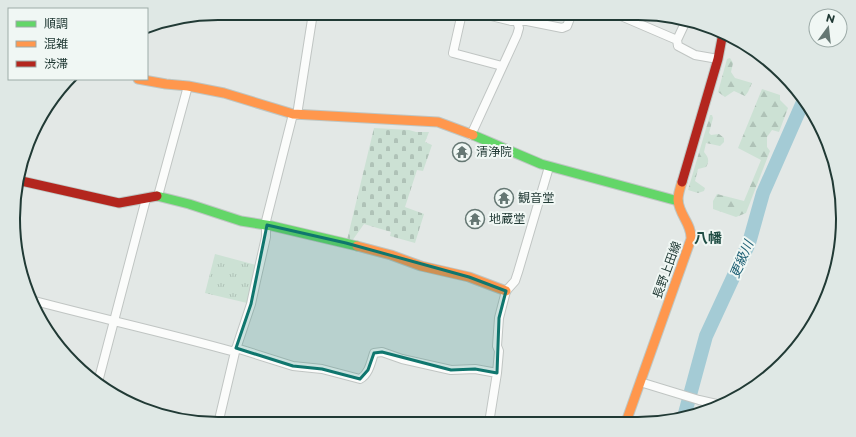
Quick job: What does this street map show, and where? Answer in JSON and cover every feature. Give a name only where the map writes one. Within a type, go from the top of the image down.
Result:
[{"type":"street","points":[[220,417],[235,350],[251,304],[266,237],[266,221],[295,114],[312,20]]},
{"type":"street","points":[[460,20],[453,53],[502,66]]},
{"type":"street","points":[[507,20],[527,21],[562,28],[567,26],[569,20]]},
{"type":"street","points":[[630,20],[677,40]]},
{"type":"street","points":[[472,135],[517,35],[519,28],[517,21]]},
{"type":"street","points":[[683,26],[677,40],[678,46],[695,55],[718,59]]},
{"type":"street","points":[[144,80],[224,93],[295,114],[438,122],[472,135],[507,152],[550,167],[678,201],[687,163],[718,59],[722,39]]},
{"type":"street","points":[[158,196],[188,86]]},
{"type":"street","points":[[490,417],[497,373],[499,318],[506,291],[515,281],[550,167]]},
{"type":"street","points":[[24,182],[119,203],[158,196],[189,204],[226,217],[353,245],[391,255],[421,266],[469,276],[506,291]]},
{"type":"street","points":[[99,377],[146,199]]},
{"type":"street","name":"長野上田線","points":[[628,417],[691,239],[691,228],[680,208],[678,201]]},
{"type":"street","points":[[38,302],[235,350],[293,366],[322,368],[360,379],[364,377],[374,353],[382,352],[402,359],[451,370],[475,369],[497,373]]},
{"type":"street","points":[[640,382],[711,403]]},
{"type":"highlighted area","points":[[267,225],[346,243],[469,277],[506,291],[499,318],[497,373],[475,369],[451,370],[382,352],[374,353],[368,370],[360,379],[322,369],[293,366],[236,348],[251,304]]},
{"type":"green space","points":[[730,58],[733,63],[731,72],[735,78],[752,83],[745,96],[734,91],[725,97],[718,92],[727,59]]},
{"type":"green space","points":[[762,89],[780,95],[780,100],[788,108],[779,132],[772,130],[767,137],[767,147],[770,151],[746,213],[736,217],[713,209],[713,201],[717,194],[744,201],[761,160],[738,148]]},
{"type":"green space","points":[[710,115],[712,115],[713,118],[709,133],[711,135],[719,134],[724,138],[724,142],[720,146],[706,143],[704,152],[708,162],[706,167],[698,169],[695,181],[705,188],[704,191],[698,193],[688,190]]},
{"type":"green space","points":[[374,128],[429,132],[425,142],[432,145],[423,171],[417,170],[405,207],[424,214],[415,243],[390,236],[391,232],[364,224],[352,241],[347,240]]},
{"type":"green space","points":[[215,254],[256,265],[252,289],[247,303],[205,293]]},
{"type":"waterway","name":"更級川","points":[[686,411],[706,336],[749,243],[763,193],[801,106]]},
{"type":"traffic: fast","points":[[473,135],[541,164],[678,201]]},
{"type":"traffic: fast","points":[[157,196],[189,204],[241,221],[272,226],[357,246]]},
{"type":"traffic: slow","points":[[144,80],[224,93],[293,114],[438,122],[473,135]]},
{"type":"traffic: slow","points":[[628,417],[691,239],[690,229],[678,200],[682,182]]},
{"type":"traffic: slow","points":[[357,246],[391,255],[421,266],[469,277],[506,291]]},
{"type":"traffic: jam","points":[[682,182],[718,59],[722,39]]},
{"type":"traffic: jam","points":[[24,182],[119,203],[157,196]]},
{"type":"place","name":"清浄院","points":[[462,152]]},
{"type":"place","name":"観音堂","points":[[504,198]]},
{"type":"place","name":"地蔵堂","points":[[475,219]]},
{"type":"district","name":"八幡","points":[[708,238]]}]
